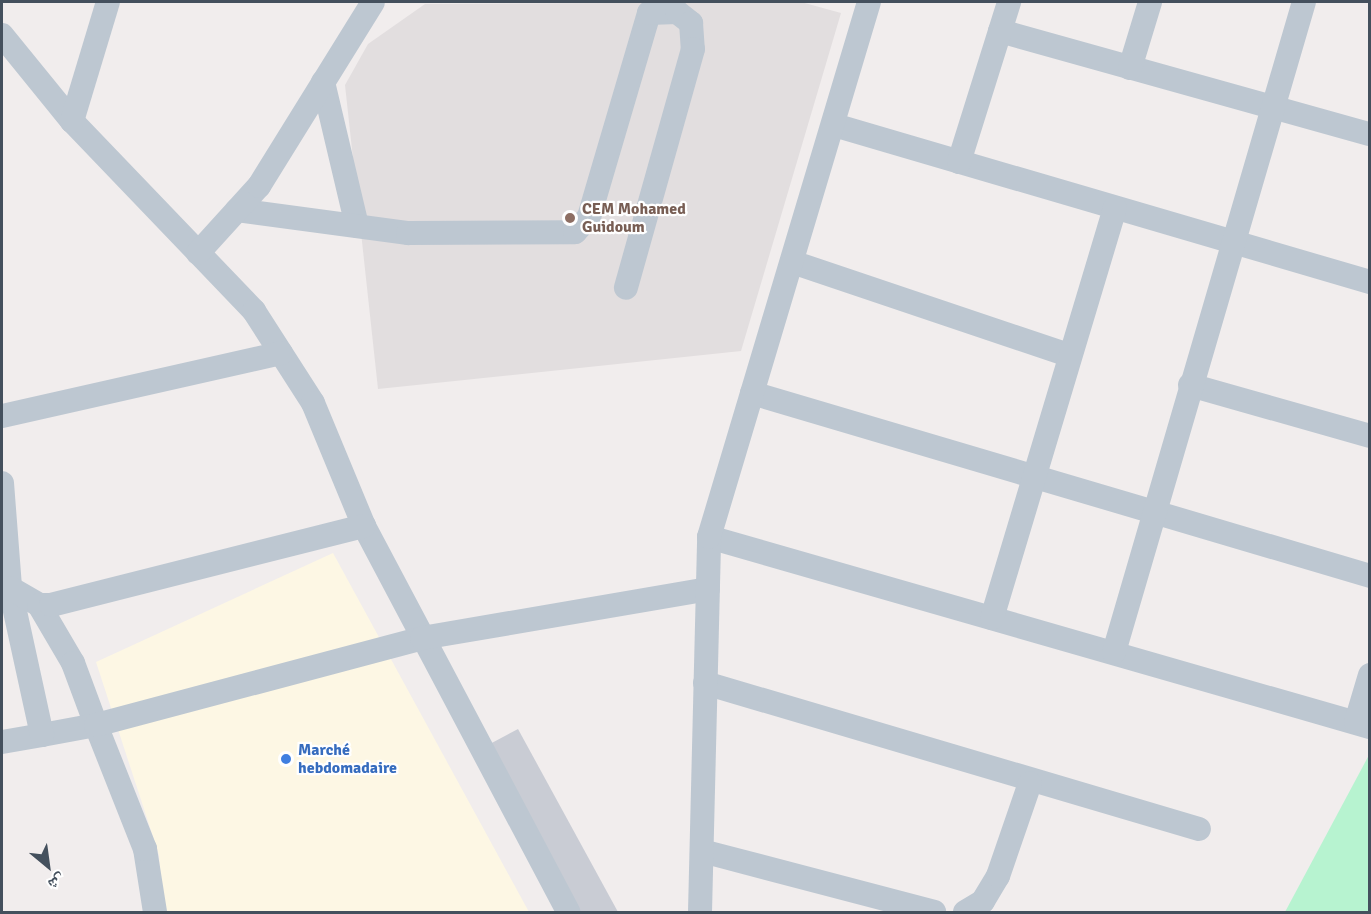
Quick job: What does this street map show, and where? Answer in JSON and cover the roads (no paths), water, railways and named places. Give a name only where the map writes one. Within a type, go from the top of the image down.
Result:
[{"type":"street","points":[[72,121],[108,2]]},
{"type":"street","points":[[198,253],[259,186],[373,2]]},
{"type":"street","points":[[700,912],[709,537],[834,125],[868,2]]},
{"type":"street","points":[[959,162],[1009,2]]},
{"type":"street","points":[[1130,68],[1150,2]]},
{"type":"street","points":[[1114,652],[1231,242],[1274,108],[1304,2]]},
{"type":"street","points":[[237,210],[408,233],[575,232],[590,217],[649,13],[677,12],[691,23],[693,49],[626,288]]},
{"type":"street","points":[[1000,31],[1370,134]]},
{"type":"street","points":[[2,35],[72,121],[254,311],[313,403],[364,526],[568,912]]},
{"type":"street","points":[[323,82],[357,226]]},
{"type":"street","points":[[834,125],[1370,282]]},
{"type":"street","points":[[992,618],[1032,475],[1115,208]]},
{"type":"street","points":[[792,262],[1070,355]]},
{"type":"street","points":[[2,416],[281,353]]},
{"type":"street","points":[[1190,385],[1370,436]]},
{"type":"street","points":[[752,393],[1370,576]]},
{"type":"street","points":[[2,483],[10,588],[42,735]]},
{"type":"street","points":[[39,605],[364,526]]},
{"type":"street","points":[[709,537],[1363,724],[1370,675]]},
{"type":"street","points":[[10,588],[39,605],[73,663],[145,849],[155,912]]},
{"type":"street","points":[[2,742],[96,725],[422,638],[708,590]]},
{"type":"street","points":[[705,683],[1030,783],[1199,829]]},
{"type":"street","points":[[966,912],[983,901],[998,876],[1030,783]]},
{"type":"street","points":[[702,851],[880,906],[934,912]]},
{"type":"place","name":"CEM Mohamed Guidoum","points":[[570,218]]},
{"type":"place","name":"Marché hebdomadaire","points":[[286,759]]}]
